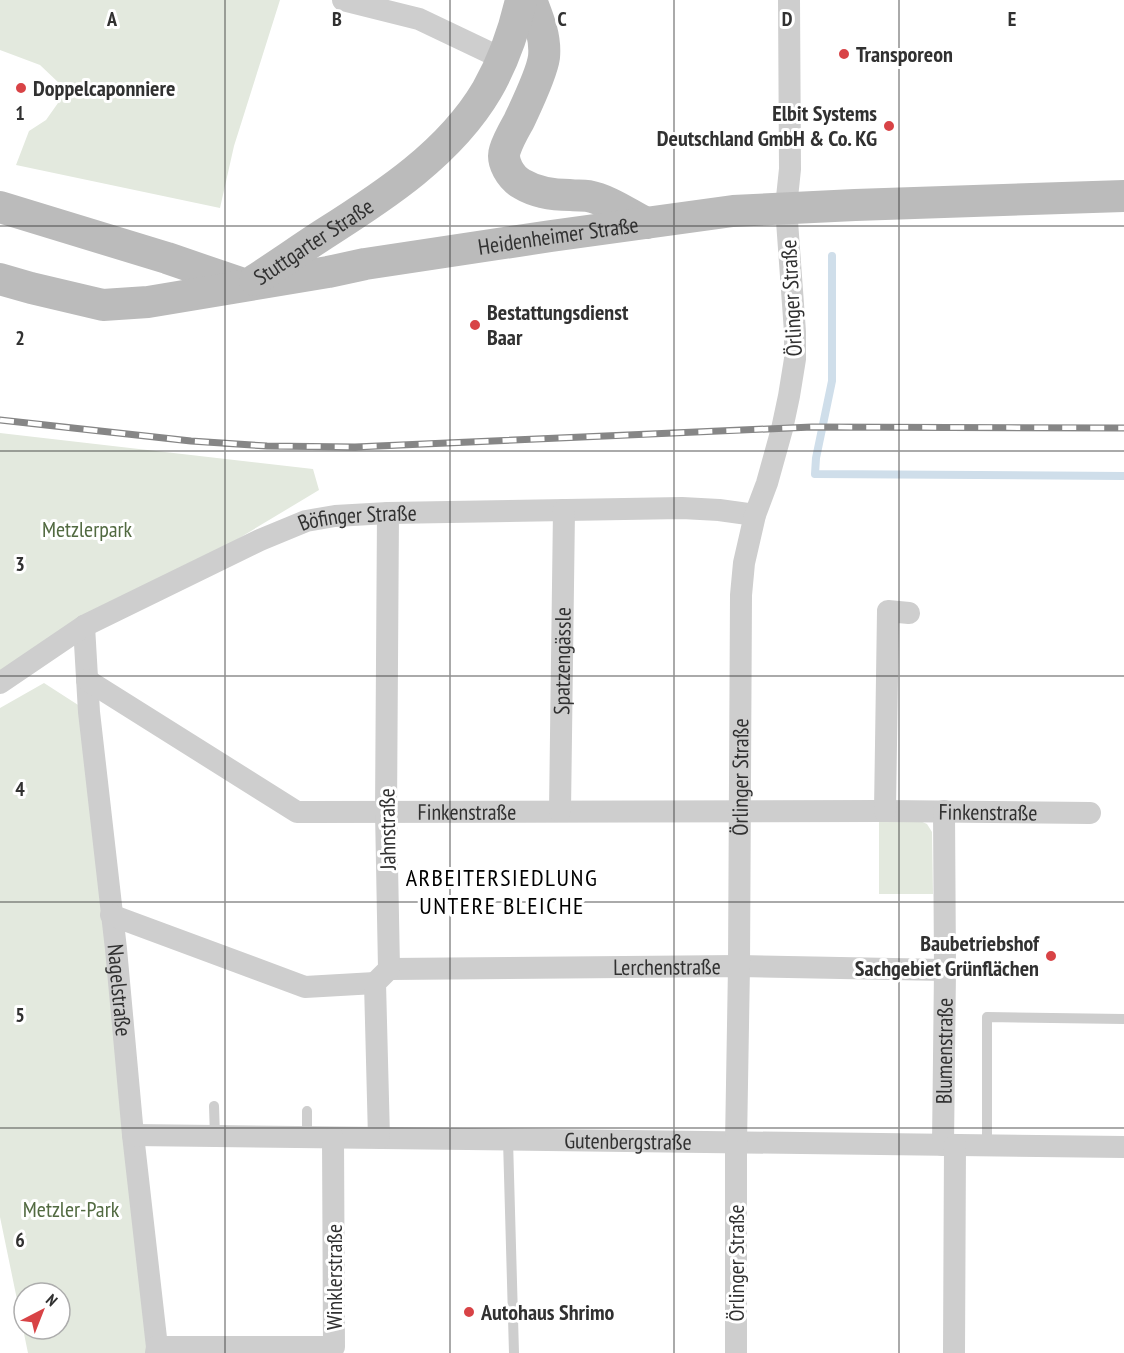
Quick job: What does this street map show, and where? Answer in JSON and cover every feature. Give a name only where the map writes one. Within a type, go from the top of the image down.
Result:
[{"type":"main road","name":"Stuttgarter Straße","points":[[0,207],[167,258],[247,286],[370,205],[427,160],[465,120],[487,90],[502,59],[516,20],[520,0]]},
{"type":"main road","points":[[531,0],[540,22],[544,59],[504,151],[504,160],[510,173],[518,183],[538,192],[588,196],[608,203],[646,223]]},
{"type":"main road","name":"Heidenheimer Straße","points":[[0,279],[103,305],[148,302],[365,264],[733,211],[786,207],[1124,196]]},
{"type":"street","points":[[344,0],[419,19],[502,59]]},
{"type":"street","name":"Örlinger Straße","points":[[736,1353],[741,595],[744,563],[755,515],[767,483],[782,429],[795,359],[786,207],[790,169],[789,0]]},
{"type":"street","name":"Böfinger Straße","points":[[0,683],[84,626],[260,540],[306,521],[335,516],[388,513],[682,508],[755,515]]},
{"type":"street","name":"Spatzengässle","points":[[560,811],[564,510]]},
{"type":"street","name":"Jahnstraße","points":[[380,1138],[386,812],[388,513]]},
{"type":"street","points":[[885,810],[888,611],[909,613]]},
{"type":"street","name":"Nagelstraße","points":[[84,626],[88,712],[157,1350]]},
{"type":"street","name":"Finkenstraße","points":[[87,680],[297,812],[885,810],[1090,813]]},
{"type":"street","name":"Blumenstraße","points":[[944,811],[945,970],[954,1353]]},
{"type":"street","name":"Lerchenstraße","points":[[111,915],[305,987],[382,976],[739,966],[945,970]]},
{"type":"street","name":"Gutenbergstraße","points":[[133,1135],[1124,1147]]},
{"type":"street","name":"Winklerstraße","points":[[157,1350],[334,1347],[333,1138]]},
{"type":"lane","points":[[987,1145],[987,1017],[1124,1020]]},
{"type":"lane","points":[[214,1106],[215,1137]]},
{"type":"lane","points":[[307,1111],[307,1137]]},
{"type":"lane","points":[[508,1140],[514,1353]]},
{"type":"green space","points":[[0,0],[280,0],[234,146],[220,208],[16,165],[29,131],[46,120],[58,103],[60,84],[40,65],[0,50]]},
{"type":"green space","name":"Metzlerpark","points":[[0,433],[313,469],[319,490],[0,682]]},
{"type":"green space","name":"Metzler-Park","points":[[44,683],[89,712],[156,1353],[28,1353],[26,1341],[72,1341],[72,1281],[13,1281],[0,1217],[0,708]]},
{"type":"green space","points":[[879,820],[918,820],[927,824],[932,832],[933,894],[879,894]]},
{"type":"waterway","points":[[832,256],[832,381],[816,458],[815,474],[1124,476]]},
{"type":"railway","points":[[0,420],[191,441],[267,446],[355,447],[812,427],[1124,428]]},
{"type":"place","name":"Transporeon","points":[[844,54]]},
{"type":"place","name":"Doppelcaponniere","points":[[21,88]]},
{"type":"place","name":"Elbit Systems Deutschland GmbH & Co. KG","points":[[889,126]]},
{"type":"place","name":"Bestattungsdienst Baar","points":[[475,325]]},
{"type":"place","name":"Baubetriebshof Sachgebiet Grünflächen","points":[[1051,956]]},
{"type":"place","name":"Autohaus Shrimo","points":[[469,1312]]},
{"type":"district","name":"ARBEITERSIEDLUNG UNTERE BLEICHE","points":[[502,892]]}]
